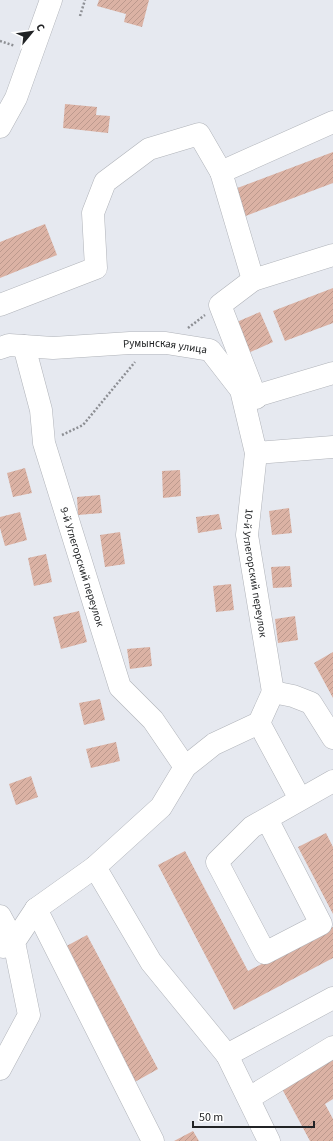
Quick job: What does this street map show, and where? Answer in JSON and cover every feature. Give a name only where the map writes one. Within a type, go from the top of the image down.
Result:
[{"type":"street","points":[[0,127],[16,98],[51,0]]},
{"type":"street","points":[[221,172],[333,122]]},
{"type":"street","points":[[0,305],[96,268],[93,214],[105,182],[149,149],[199,134],[221,172],[253,280]]},
{"type":"street","points":[[333,255],[253,280],[220,305],[256,396],[263,452],[333,447]]},
{"type":"street","name":"Румынская улица","points":[[0,348],[9,345],[53,348],[130,343],[166,343],[210,350],[241,390],[263,452]]},
{"type":"street","name":"9-й Углегорский переулок","points":[[24,346],[41,410],[44,443],[120,687],[153,720],[185,767]]},
{"type":"street","points":[[256,396],[333,373]]},
{"type":"street","name":"10-й Углегорский переулок","points":[[263,452],[247,535],[274,692]]},
{"type":"street","points":[[7,945],[36,909],[95,867],[161,807],[185,767],[214,744],[258,723],[274,692],[292,696],[311,703],[333,738]]},
{"type":"street","points":[[258,723],[300,799]]},
{"type":"street","points":[[267,819],[321,924],[265,954],[217,862],[252,827],[333,780]]},
{"type":"street","points":[[95,867],[151,962],[227,1056],[249,1098],[268,1141]]},
{"type":"street","points":[[36,909],[153,1141]]},
{"type":"street","points":[[0,916],[7,945],[29,1014],[0,1069]]},
{"type":"street","points":[[227,1056],[333,998]]},
{"type":"street","points":[[249,1098],[333,1047]]},
{"type":"path","points":[[80,16],[84,0]]},
{"type":"path","points":[[166,343],[220,305]]},
{"type":"path","points":[[44,443],[83,425],[135,363],[141,359]]},
{"type":"building","points":[[99,0],[149,0],[142,27],[124,22],[126,14],[97,6]]},
{"type":"building","points":[[65,104],[97,107],[96,115],[110,116],[108,133],[63,128]]},
{"type":"building","points":[[333,152],[333,183],[243,217],[232,190]]},
{"type":"building","points":[[45,224],[57,255],[0,278],[0,242]]},
{"type":"building","points":[[333,288],[333,323],[285,341],[273,311]]},
{"type":"building","points":[[260,312],[273,342],[246,354],[232,324]]},
{"type":"building","points":[[25,468],[32,493],[13,497],[7,473]]},
{"type":"building","points":[[180,470],[181,496],[163,498],[162,471]]},
{"type":"building","points":[[100,495],[102,513],[78,515],[77,497]]},
{"type":"building","points":[[289,508],[292,533],[272,535],[269,511]]},
{"type":"building","points":[[20,512],[27,540],[5,546],[0,528],[0,517]]},
{"type":"building","points":[[219,514],[222,529],[198,533],[196,517]]},
{"type":"building","points":[[120,532],[125,564],[105,567],[100,535]]},
{"type":"building","points":[[46,554],[52,582],[34,586],[28,558]]},
{"type":"building","points":[[290,566],[292,587],[273,588],[271,567]]},
{"type":"building","points":[[231,584],[234,610],[216,612],[213,586]]},
{"type":"building","points":[[79,611],[87,642],[61,649],[53,617]]},
{"type":"building","points":[[295,616],[298,640],[278,643],[275,619]]},
{"type":"building","points":[[150,647],[152,666],[130,669],[127,649]]},
{"type":"building","points":[[333,652],[333,698],[314,663]]},
{"type":"building","points":[[100,699],[105,720],[84,725],[79,703]]},
{"type":"building","points":[[116,742],[120,761],[91,768],[86,749]]},
{"type":"building","points":[[31,776],[38,797],[16,805],[9,784]]},
{"type":"building","points":[[326,833],[333,847],[333,914],[298,847]]},
{"type":"building","points":[[185,851],[248,971],[333,927],[333,958],[234,1010],[158,865]]},
{"type":"building","points":[[87,935],[158,1069],[133,1083],[61,949]]},
{"type":"building","points":[[333,1060],[333,1099],[325,1104],[333,1119],[333,1141],[310,1141],[281,1087]]},
{"type":"building","points":[[193,1131],[199,1141],[174,1141]]}]
